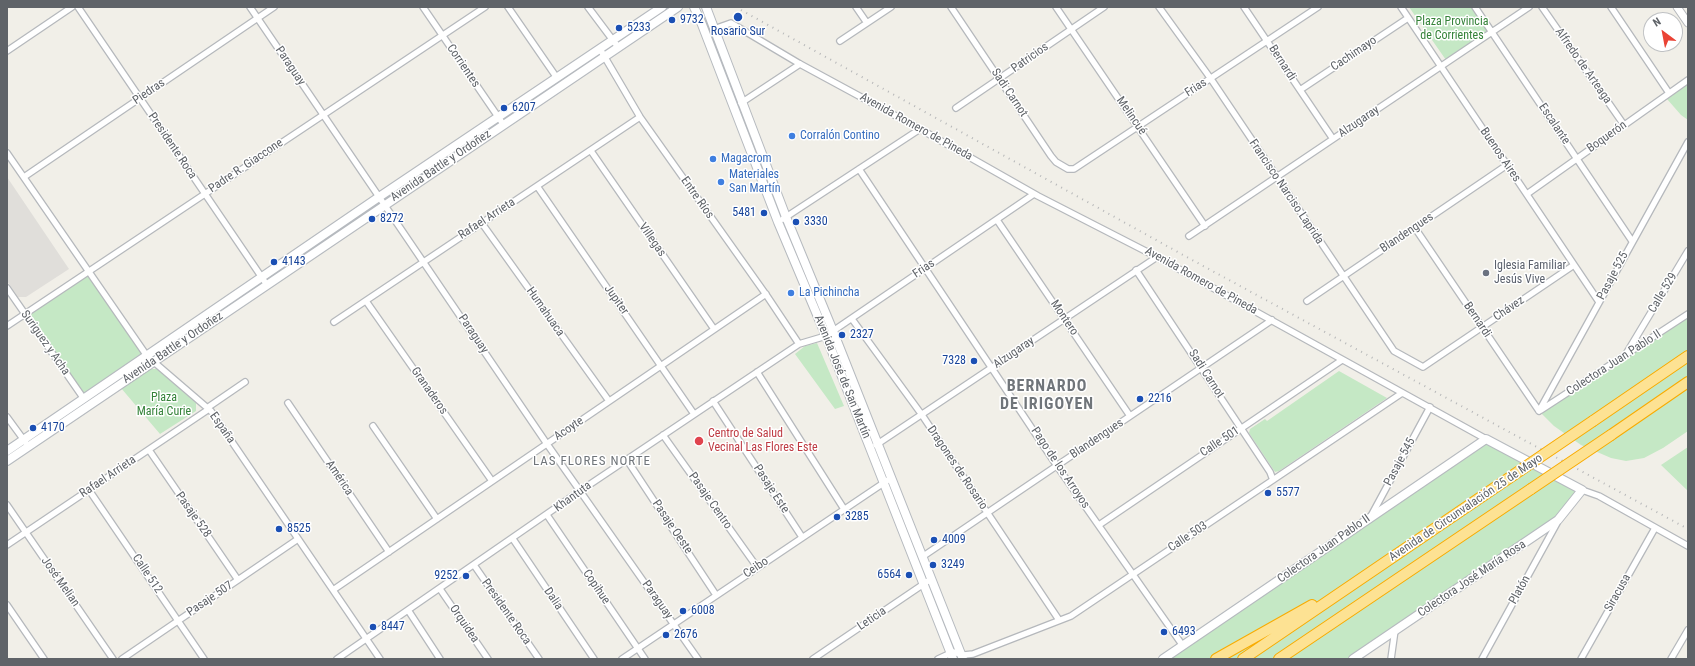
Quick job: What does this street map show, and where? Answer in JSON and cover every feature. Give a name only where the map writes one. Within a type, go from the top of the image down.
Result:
[{"type":"highway","name":"Avenida de Circunvalación 25 de Mayo","points":[[1243,659],[1688,356]]},
{"type":"highway","name":"Avenida de Circunvalación 25 de Mayo","points":[[1279,659],[1688,382]]},
{"type":"highway","points":[[1216,659],[1388,561]]},
{"type":"highway","points":[[1290,659],[1334,622]]},
{"type":"main road","name":"Avenida Battle y Ordoñez","points":[[615,44],[662,7]]},
{"type":"main road","name":"Avenida Battle y Ordoñez","points":[[7,461],[26,443],[84,399],[267,285],[384,205],[557,78],[678,7]]},
{"type":"main road","name":"Avenida José de San Martín","points":[[694,7],[778,222],[830,334],[878,444],[962,657]]},
{"type":"main road","name":"Avenida José de San Martín","points":[[706,7],[830,334],[883,483],[952,656]]},
{"type":"main road","name":"Avenida Battle y Ordoñez","points":[[7,451],[26,443],[150,359],[262,278],[379,197],[500,121],[602,52]]},
{"type":"main road","name":"Avenida Romero de Pineda","points":[[1486,439],[1582,490]]},
{"type":"main road","name":"Colectora Juan Pablo II","points":[[1163,659],[1486,439]]},
{"type":"main road","name":"Colectora José María Rosa","points":[[1353,659],[1558,520],[1582,490]]},
{"type":"street","points":[[7,51],[72,7]]},
{"type":"street","name":"Presidente Roca","points":[[78,7],[267,285]]},
{"type":"street","name":"Paraguay","points":[[250,7],[547,444],[698,659]]},
{"type":"street","name":"Piedras","points":[[24,177],[274,7]]},
{"type":"street","name":"Corrientes","points":[[422,7],[500,121]]},
{"type":"street","name":"Padre R. Giaccone","points":[[7,326],[485,7]]},
{"type":"street","points":[[508,7],[557,78]]},
{"type":"street","points":[[588,7],[615,44]]},
{"type":"street","points":[[856,7],[867,23]]},
{"type":"street","points":[[840,41],[891,7]]},
{"type":"street","name":"Sadi Carnot","points":[[951,7],[1051,156],[1056,162],[1068,169],[1074,169]]},
{"type":"street","name":"Melincué","points":[[1056,7],[1205,226]]},
{"type":"street","name":"Patricios","points":[[956,108],[1104,7]]},
{"type":"street","name":"Francisco Narciso Laprida","points":[[1159,7],[1211,79],[1276,178],[1394,351],[1423,367]]},
{"type":"street","name":"Bernardi","points":[[1244,7],[1334,139]]},
{"type":"street","name":"Frias","points":[[1074,169],[1318,7]]},
{"type":"street","name":"Buenos Aires","points":[[1401,7],[1599,302]]},
{"type":"street","name":"Escalante","points":[[1475,7],[1632,241]]},
{"type":"street","name":"Alzugaray","points":[[1189,236],[1529,7]]},
{"type":"street","name":"Alfredo de Arteaga","points":[[1542,7],[1624,125]]},
{"type":"street","points":[[1611,7],[1669,93]]},
{"type":"street","points":[[1677,7],[1688,23]]},
{"type":"street","name":"Cachimayo","points":[[1300,90],[1408,18]]},
{"type":"street","name":"Avenida Romero de Pineda","points":[[714,29],[731,23],[800,64],[920,129],[1034,194],[1157,257],[1486,439]]},
{"type":"street","name":"Entre Ríos","points":[[602,52],[640,117],[766,294],[799,344]]},
{"type":"street","points":[[734,108],[800,64]]},
{"type":"street","name":"Boquerón","points":[[1527,194],[1688,80]]},
{"type":"street","name":"Rafael Arrieta","points":[[334,322],[640,117]]},
{"type":"street","points":[[778,222],[920,129]]},
{"type":"street","name":"Pasaje 525","points":[[1540,411],[1632,241],[1688,142]]},
{"type":"street","name":"Villegas","points":[[590,151],[714,329]]},
{"type":"street","name":"España","points":[[7,153],[150,359],[208,409],[380,659]]},
{"type":"street","name":"Blandengues","points":[[1307,301],[1507,165]]},
{"type":"street","name":"Pago de los Arroyos","points":[[860,169],[1057,466],[1183,646]]},
{"type":"street","name":"Jupiter","points":[[537,186],[662,365],[694,414]]},
{"type":"street","name":"Frias","points":[[830,334],[1034,194]]},
{"type":"street","name":"Montero","points":[[997,220],[1130,416]]},
{"type":"street","name":"Humahuaca","points":[[482,222],[609,401]]},
{"type":"street","name":"Bernardi","points":[[1416,228],[1540,411]]},
{"type":"street","name":"Calle 529","points":[[1625,356],[1688,251]]},
{"type":"street","name":"Alzugaray","points":[[871,449],[1157,257]]},
{"type":"street","name":"Chávez","points":[[1423,367],[1574,265]]},
{"type":"street","name":"Sadi Carnot","points":[[1136,270],[1270,472],[1273,480]]},
{"type":"street","name":"Suriguez y Acha","points":[[7,288],[84,399]]},
{"type":"street","name":"Acoyte","points":[[333,590],[766,294]]},
{"type":"street","name":"Granaderos","points":[[366,301],[492,481]]},
{"type":"street","name":"Colectora Juan Pablo II","points":[[1540,411],[1688,314]]},
{"type":"street","name":"Dragones de Rosario","points":[[852,319],[922,415],[1059,620]]},
{"type":"street","name":"Blandengues","points":[[922,557],[1272,320]]},
{"type":"street","name":"Khantuta","points":[[337,659],[513,539],[580,491],[799,344],[830,334]]},
{"type":"street","name":"Calle 501","points":[[1099,525],[1342,360]]},
{"type":"street","points":[[757,372],[844,509]]},
{"type":"street","name":"Rafael Arrieta","points":[[7,545],[149,450],[245,382]]},
{"type":"street","name":"Calle 503","points":[[952,656],[962,657],[973,654],[1071,616],[1402,393]]},
{"type":"street","name":"Pasaje Este","points":[[713,401],[802,537]]},
{"type":"street","name":"América","points":[[288,403],[389,552]]},
{"type":"street","name":"Pasaje 545","points":[[1371,516],[1430,407]]},
{"type":"street","points":[[7,417],[26,443]]},
{"type":"street","points":[[373,426],[437,519]]},
{"type":"street","name":"Pasaje Centro","points":[[664,435],[757,567]]},
{"type":"street","name":"Pasaje 528","points":[[149,450],[238,580]]},
{"type":"street","name":"Pasaje Oeste","points":[[627,460],[716,595]]},
{"type":"street","name":"Ceibo","points":[[622,659],[891,478]]},
{"type":"street","name":"Calle 512","points":[[89,490],[204,659]]},
{"type":"street","name":"Avenida Romero de Pineda","points":[[1582,490],[1599,496],[1688,546]]},
{"type":"street","name":"José Melian","points":[[7,505],[113,659]]},
{"type":"street","name":"Copihue","points":[[547,515],[645,659]]},
{"type":"street","name":"Platón","points":[[1482,659],[1558,520]]},
{"type":"street","name":"Siracusa","points":[[1582,659],[1655,528]]},
{"type":"street","name":"Pasaje 507","points":[[122,659],[298,539]]},
{"type":"street","name":"Dalia","points":[[513,539],[594,659]]},
{"type":"street","name":"Presidente Roca","points":[[474,565],[539,659]]},
{"type":"street","name":"Leticia","points":[[813,659],[931,579]]},
{"type":"street","name":"Orquidea","points":[[440,589],[488,659]]},
{"type":"street","points":[[7,605],[44,659]]},
{"type":"street","points":[[408,610],[440,659]]},
{"type":"street","points":[[1391,659],[1395,630]]},
{"type":"street","points":[[1671,659],[1688,630]]},
{"type":"street","points":[[938,659],[952,656]]},
{"type":"shaded area","points":[[7,177],[69,269],[26,297],[18,297],[7,281]]},
{"type":"green space","name":"Plaza Provincia de Corrientes","points":[[1409,7],[1471,7],[1488,32],[1446,60]]},
{"type":"green space","points":[[1688,84],[1688,120],[1681,115],[1667,99]]},
{"type":"green space","points":[[89,271],[147,356],[84,399],[25,314]]},
{"type":"green space","points":[[1688,314],[1688,431],[1663,448],[1644,458],[1626,461],[1611,458],[1581,445],[1554,426],[1539,411]]},
{"type":"green space","points":[[817,343],[844,406],[835,409],[795,354],[805,346]]},
{"type":"green space","name":"Plaza María Curie","points":[[149,369],[157,369],[196,403],[196,411],[160,434],[121,388]]},
{"type":"green space","points":[[1339,371],[1387,398],[1279,471],[1275,472],[1249,433],[1250,429],[1265,419],[1267,421]]},
{"type":"green space","points":[[1486,439],[1582,490],[1558,520],[1353,659],[1163,659]]},
{"type":"green space","points":[[1688,447],[1688,491],[1661,465]]},
{"type":"railway","points":[[741,10],[1194,261],[1688,529]]},
{"type":"place","name":"Rosario Sur","points":[[738,17]]},
{"type":"place","name":"9732","points":[[672,20]]},
{"type":"place","name":"5233","points":[[619,28]]},
{"type":"place","name":"6207","points":[[504,108]]},
{"type":"place","name":"Corralón Contino","points":[[792,136]]},
{"type":"place","name":"Magacrom","points":[[713,159]]},
{"type":"place","name":"Materiales San Martín","points":[[721,182]]},
{"type":"place","name":"5481","points":[[764,213]]},
{"type":"place","name":"8272","points":[[372,219]]},
{"type":"place","name":"3330","points":[[796,222]]},
{"type":"place","name":"4143","points":[[274,262]]},
{"type":"place","name":"Iglesia Familiar Jesús Vive","points":[[1486,273]]},
{"type":"place","name":"La Pichincha","points":[[791,293]]},
{"type":"place","name":"2327","points":[[842,335]]},
{"type":"place","name":"7328","points":[[974,361]]},
{"type":"place","name":"2216","points":[[1140,399]]},
{"type":"place","name":"4170","points":[[33,428]]},
{"type":"place","name":"Centro de Salud Vecinal Las Flores Este","points":[[699,441]]},
{"type":"place","name":"5577","points":[[1268,493]]},
{"type":"place","name":"3285","points":[[837,517]]},
{"type":"place","name":"8525","points":[[279,529]]},
{"type":"place","name":"4009","points":[[934,540]]},
{"type":"place","name":"3249","points":[[933,565]]},
{"type":"place","name":"6564","points":[[909,575]]},
{"type":"place","name":"9252","points":[[466,576]]},
{"type":"place","name":"6008","points":[[683,611]]},
{"type":"place","name":"8447","points":[[373,627]]},
{"type":"place","name":"6493","points":[[1164,632]]},
{"type":"place","name":"2676","points":[[666,635]]},
{"type":"district","name":"BERNARDO DE IRIGOYEN","points":[[1047,396]]},
{"type":"district","name":"LAS FLORES NORTE","points":[[592,462]]}]
